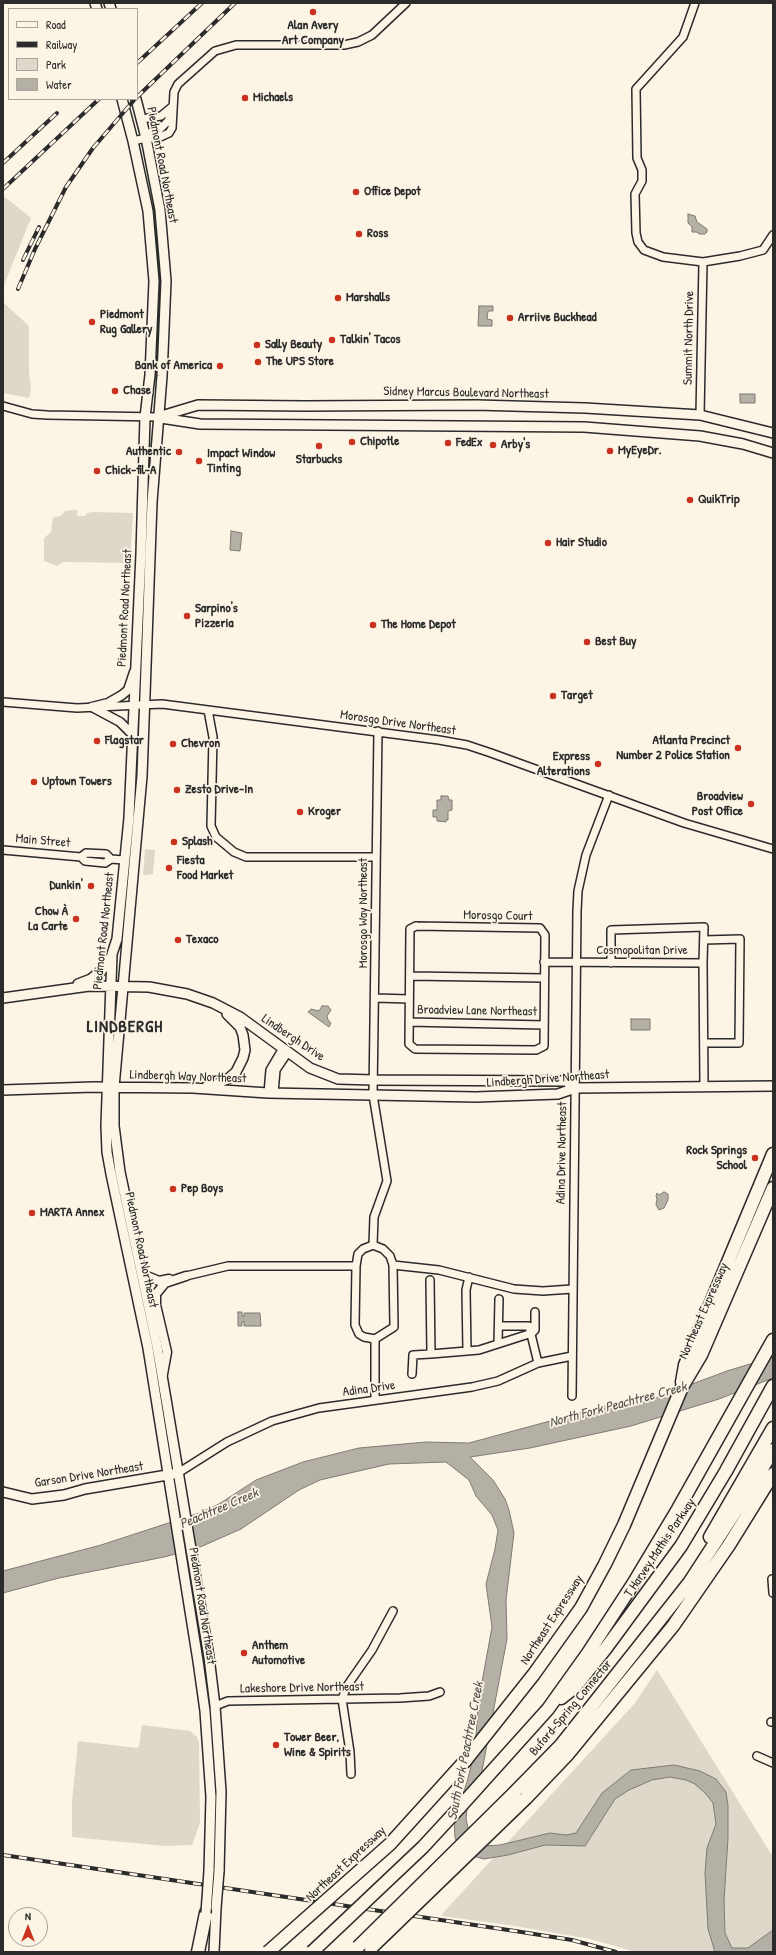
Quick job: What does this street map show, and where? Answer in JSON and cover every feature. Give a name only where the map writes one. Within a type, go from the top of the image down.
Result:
[{"type":"highway","points":[[682,1387],[685,1365],[773,1154]]},
{"type":"highway","name":"Northeast Expressway","points":[[268,1952],[390,1844],[465,1761],[534,1674],[581,1608],[624,1525],[682,1387],[701,1355],[773,1188]]},
{"type":"highway","points":[[312,1952],[423,1847],[548,1709],[588,1653],[633,1584],[678,1509],[773,1340]]},
{"type":"highway","name":"T Harvey Mathis Parkway","points":[[548,1709],[575,1687],[657,1581],[704,1510],[773,1386]]},
{"type":"highway","points":[[653,1630],[705,1546],[773,1428]]},
{"type":"highway","name":"Buford-Spring Connector","points":[[521,1794],[689,1583],[773,1450]]},
{"type":"highway","name":"Buford-Spring Connector","points":[[362,1950],[521,1794],[568,1754],[673,1626],[730,1545],[773,1474]]},
{"type":"highway","points":[[198,1952],[211,1910]]},
{"type":"main road","name":"Piedmont Road Northeast","points":[[122,100],[134,141],[148,211],[154,281],[150,375],[145,417],[141,554],[128,818],[117,940],[112,954],[110,986],[110,1088],[107,1152],[148,1348],[169,1474],[205,1711],[211,1797],[208,1871],[214,1952]]},
{"type":"main road","name":"Piedmont Road Northeast","points":[[136,100],[142,119],[160,210],[166,281],[152,502],[140,808],[132,868],[124,985],[110,1088],[116,1150],[163,1378],[215,1706],[221,1792],[219,1871],[204,1952]]},
{"type":"main road","name":"Sidney Marcus Boulevard Northeast","points":[[158,417],[198,405],[476,405],[585,408],[700,415],[773,433]]},
{"type":"main road","name":"Sidney Marcus Boulevard Northeast","points":[[158,417],[200,424],[584,427],[700,436],[743,444],[773,453]]},
{"type":"main road","points":[[70,988],[90,979],[102,970],[112,954]]},
{"type":"main road","name":"Lindbergh Drive","points":[[3,998],[70,988],[124,985],[149,987],[172,991],[213,1002],[240,1017],[310,1068],[338,1079],[566,1081],[575,1088]]},
{"type":"main road","points":[[194,1088],[217,1084],[229,1078],[236,1072],[243,1058],[245,1042],[240,1027],[213,1002]]},
{"type":"main road","name":"Lindbergh Drive Northeast","points":[[373,1095],[508,1096],[558,1094],[575,1088],[773,1086]]},
{"type":"main road","name":"Lindbergh Way Northeast","points":[[3,1090],[194,1088],[271,1093],[373,1095]]},
{"type":"main road","name":"Garson Drive Northeast","points":[[3,1492],[32,1499],[64,1495],[85,1489],[178,1473]]},
{"type":"street","points":[[134,141],[146,138],[151,132],[159,130],[168,121],[174,105],[174,92],[178,84],[209,55],[222,48],[236,45],[344,45],[358,42],[372,35],[406,3]]},
{"type":"street","points":[[695,3],[683,37],[636,89],[637,158],[642,170],[642,181],[635,194],[636,233],[638,242],[644,250],[663,257],[703,262],[740,256],[764,250],[773,235]]},
{"type":"street","points":[[142,119],[161,116],[174,105]]},
{"type":"street","name":"Summit North Drive","points":[[700,415],[703,262]]},
{"type":"street","name":"Sidney Marcus Boulevard Northeast","points":[[3,406],[32,414],[158,417]]},
{"type":"street","points":[[92,708],[108,703],[128,690],[135,672]]},
{"type":"street","name":"Morosgo Drive Northeast","points":[[3,702],[92,708],[162,704],[378,731],[467,745],[684,823],[773,849]]},
{"type":"street","points":[[92,708],[120,722],[132,734]]},
{"type":"street","points":[[208,710],[213,737],[212,826],[216,837],[234,852],[246,858],[376,858]]},
{"type":"street","name":"Morosgo Way Northeast","points":[[373,1245],[374,1217],[387,1181],[373,1095],[376,998],[378,731]]},
{"type":"street","name":"Adina Drive Northeast","points":[[572,1396],[577,911],[581,874],[586,855],[609,796]]},
{"type":"street","name":"Main Street","points":[[3,850],[81,857],[86,852],[106,854],[111,859],[124,860]]},
{"type":"street","name":"Morosgo Court","points":[[416,926],[540,928],[545,935],[544,962],[544,1046],[536,1050],[415,1049],[409,1044],[410,929],[416,926]]},
{"type":"street","points":[[611,963],[611,930],[704,927],[703,964]]},
{"type":"street","points":[[704,940],[740,940],[739,1043],[704,1043]]},
{"type":"street","name":"Cosmopolitan Drive","points":[[544,962],[703,964],[704,1087]]},
{"type":"street","points":[[410,976],[544,978]]},
{"type":"street","points":[[376,998],[409,999]]},
{"type":"street","name":"Broadview Lane Northeast","points":[[409,1022],[544,1025]]},
{"type":"street","points":[[271,1093],[276,1070],[285,1050]]},
{"type":"street","points":[[373,1245],[383,1249],[390,1256],[393,1266],[394,1327],[375,1339],[364,1337],[359,1334],[355,1325],[356,1266],[358,1254],[363,1249],[373,1245]]},
{"type":"street","points":[[142,1274],[159,1280],[186,1276],[228,1266],[356,1266]]},
{"type":"street","points":[[393,1266],[439,1270],[514,1289],[543,1291],[572,1289]]},
{"type":"street","points":[[163,1378],[166,1352],[156,1305],[156,1294],[165,1283],[186,1276]]},
{"type":"street","points":[[467,1351],[466,1290],[469,1277]]},
{"type":"street","points":[[430,1280],[431,1354]]},
{"type":"street","points":[[498,1343],[499,1299]]},
{"type":"street","points":[[412,1374],[413,1355],[479,1350],[532,1333],[535,1330],[535,1312]]},
{"type":"street","points":[[499,1326],[529,1326],[532,1333],[538,1363]]},
{"type":"street","points":[[375,1339],[375,1400]]},
{"type":"street","name":"Adina Drive","points":[[178,1473],[227,1442],[272,1421],[319,1408],[472,1387],[498,1381],[538,1363],[572,1356]]},
{"type":"street","points":[[772,1579],[773,1593]]},
{"type":"street","points":[[351,1774],[350,1752],[342,1699],[347,1686],[372,1650],[393,1611]]},
{"type":"street","name":"Lakeshore Drive Northeast","points":[[215,1706],[228,1701],[390,1698],[429,1696],[440,1692]]},
{"type":"street","points":[[757,1756],[773,1763]]},
{"type":"green space","points":[[5,197],[31,218],[4,285],[3,293],[3,199]]},
{"type":"green space","points":[[3,302],[29,326],[29,374],[31,388],[29,398],[3,393]]},
{"type":"green space","points":[[65,511],[78,511],[77,516],[85,516],[87,513],[93,512],[133,513],[130,563],[63,562],[57,566],[44,561],[44,538],[51,532],[53,517],[61,516]]},
{"type":"green space","points":[[145,849],[155,850],[153,874],[143,875]]},
{"type":"green space","points":[[657,1670],[773,1857],[773,1952],[636,1952],[590,1939],[515,1926],[442,1916],[443,1913],[635,1703]]},
{"type":"green space","points":[[142,1725],[190,1731],[197,1737],[199,1742],[200,1823],[192,1845],[165,1846],[72,1837],[72,1802],[78,1741],[137,1748],[139,1746]]},
{"type":"water","points":[[688,214],[695,216],[697,222],[707,229],[705,234],[692,232],[692,227],[688,223]]},
{"type":"water","points":[[479,306],[493,306],[493,311],[488,311],[487,319],[492,320],[492,326],[478,326]]},
{"type":"water","points":[[740,394],[755,394],[755,403],[740,403]]},
{"type":"water","points":[[231,531],[242,533],[240,551],[230,550]]},
{"type":"water","points":[[441,796],[448,796],[449,800],[452,800],[452,810],[448,811],[448,820],[446,820],[446,822],[437,821],[437,817],[433,817],[433,810],[437,810],[437,800],[441,800]]},
{"type":"water","points":[[322,1006],[328,1006],[331,1010],[327,1016],[331,1023],[329,1027],[308,1012],[311,1009],[319,1011]]},
{"type":"water","points":[[631,1019],[650,1019],[650,1030],[631,1030]]},
{"type":"water","points":[[664,1192],[668,1194],[668,1200],[664,1208],[659,1210],[656,1205],[656,1196],[657,1193],[659,1195]]},
{"type":"water","points":[[238,1312],[242,1312],[242,1316],[244,1316],[244,1313],[260,1313],[261,1326],[244,1326],[244,1321],[242,1322],[242,1326],[238,1326]]},
{"type":"water","points":[[773,1357],[773,1378],[719,1399],[631,1426],[530,1448],[470,1457],[493,1480],[505,1499],[514,1533],[506,1600],[507,1639],[482,1771],[478,1787],[467,1809],[466,1818],[469,1834],[482,1846],[500,1845],[550,1833],[566,1835],[576,1833],[602,1793],[631,1770],[674,1765],[700,1771],[716,1779],[726,1792],[728,1806],[728,1838],[724,1901],[725,1933],[732,1948],[748,1948],[773,1930],[773,1952],[715,1952],[708,1929],[705,1873],[707,1848],[716,1824],[713,1803],[695,1784],[686,1780],[670,1777],[652,1780],[629,1790],[615,1799],[585,1846],[545,1845],[508,1855],[484,1859],[472,1856],[459,1847],[455,1838],[454,1819],[467,1782],[475,1751],[478,1704],[492,1627],[486,1584],[498,1530],[492,1515],[476,1496],[469,1480],[446,1462],[389,1464],[320,1480],[299,1490],[241,1529],[198,1548],[164,1557],[59,1578],[3,1593],[3,1571],[101,1545],[199,1513],[219,1504],[256,1480],[303,1462],[359,1448],[426,1442],[469,1443],[609,1405],[641,1403],[727,1371]]},
{"type":"railway","points":[[138,62],[202,3]]},
{"type":"railway","points":[[138,96],[235,3]]},
{"type":"railway","points":[[3,189],[98,100]]},
{"type":"railway","points":[[18,289],[35,249],[66,187],[93,148],[134,100]]},
{"type":"railway","points":[[3,163],[57,113]]},
{"type":"railway","points":[[23,260],[39,227]]},
{"type":"railway","points":[[3,1855],[572,1940],[616,1952]]},
{"type":"place","name":"Alan Avery Art Company","points":[[313,12]]},
{"type":"place","name":"Michaels","points":[[245,98]]},
{"type":"place","name":"Office Depot","points":[[356,192]]},
{"type":"place","name":"Ross","points":[[359,234]]},
{"type":"place","name":"Marshalls","points":[[338,298]]},
{"type":"place","name":"Arriive Buckhead","points":[[510,318]]},
{"type":"place","name":"Piedmont Rug Gallery","points":[[92,322]]},
{"type":"place","name":"Talkin' Tacos","points":[[332,340]]},
{"type":"place","name":"Sally Beauty","points":[[257,345]]},
{"type":"place","name":"The UPS Store","points":[[258,362]]},
{"type":"place","name":"Bank of America","points":[[220,366]]},
{"type":"place","name":"Chase","points":[[115,391]]},
{"type":"place","name":"Chipotle","points":[[352,442]]},
{"type":"place","name":"FedEx","points":[[448,443]]},
{"type":"place","name":"Arby's","points":[[493,445]]},
{"type":"place","name":"Starbucks","points":[[319,446]]},
{"type":"place","name":"MyEyeDr.","points":[[610,451]]},
{"type":"place","name":"Authentic","points":[[179,452]]},
{"type":"place","name":"Impact Window Tinting","points":[[199,461]]},
{"type":"place","name":"Chick-fil-A","points":[[97,471]]},
{"type":"place","name":"QuikTrip","points":[[690,500]]},
{"type":"place","name":"Hair Studio","points":[[548,543]]},
{"type":"place","name":"Sarpino's Pizzeria","points":[[187,616]]},
{"type":"place","name":"The Home Depot","points":[[373,625]]},
{"type":"place","name":"Best Buy","points":[[587,642]]},
{"type":"place","name":"Target","points":[[553,696]]},
{"type":"place","name":"Flagstar","points":[[97,741]]},
{"type":"place","name":"Chevron","points":[[173,744]]},
{"type":"place","name":"Atlanta Precinct Number 2 Police Station","points":[[738,748]]},
{"type":"place","name":"Express Alterations","points":[[598,764]]},
{"type":"place","name":"Uptown Towers","points":[[34,782]]},
{"type":"place","name":"Zesto Drive-In","points":[[177,790]]},
{"type":"place","name":"Broadview Post Office","points":[[751,804]]},
{"type":"place","name":"Kroger","points":[[300,812]]},
{"type":"place","name":"Splash","points":[[174,842]]},
{"type":"place","name":"Fiesta Food Market","points":[[169,868]]},
{"type":"place","name":"Dunkin'","points":[[91,886]]},
{"type":"place","name":"Chow À La Carte","points":[[76,919]]},
{"type":"place","name":"Texaco","points":[[178,940]]},
{"type":"place","name":"Rock Springs School","points":[[755,1158]]},
{"type":"place","name":"Pep Boys","points":[[173,1189]]},
{"type":"place","name":"MARTA Annex","points":[[32,1213]]},
{"type":"place","name":"Anthem Automotive","points":[[244,1653]]},
{"type":"place","name":"Tower Beer, Wine & Spirits","points":[[276,1745]]},
{"type":"district","name":"LINDBERGH","points":[[125,1027]]},
{"type":"water label","name":"North Fork Peachtree Creek","points":[[618,1405]]},
{"type":"water label","name":"Peachtree Creek","points":[[219,1509]]},
{"type":"water label","name":"South Fork Peachtree Creek","points":[[466,1751]]}]
